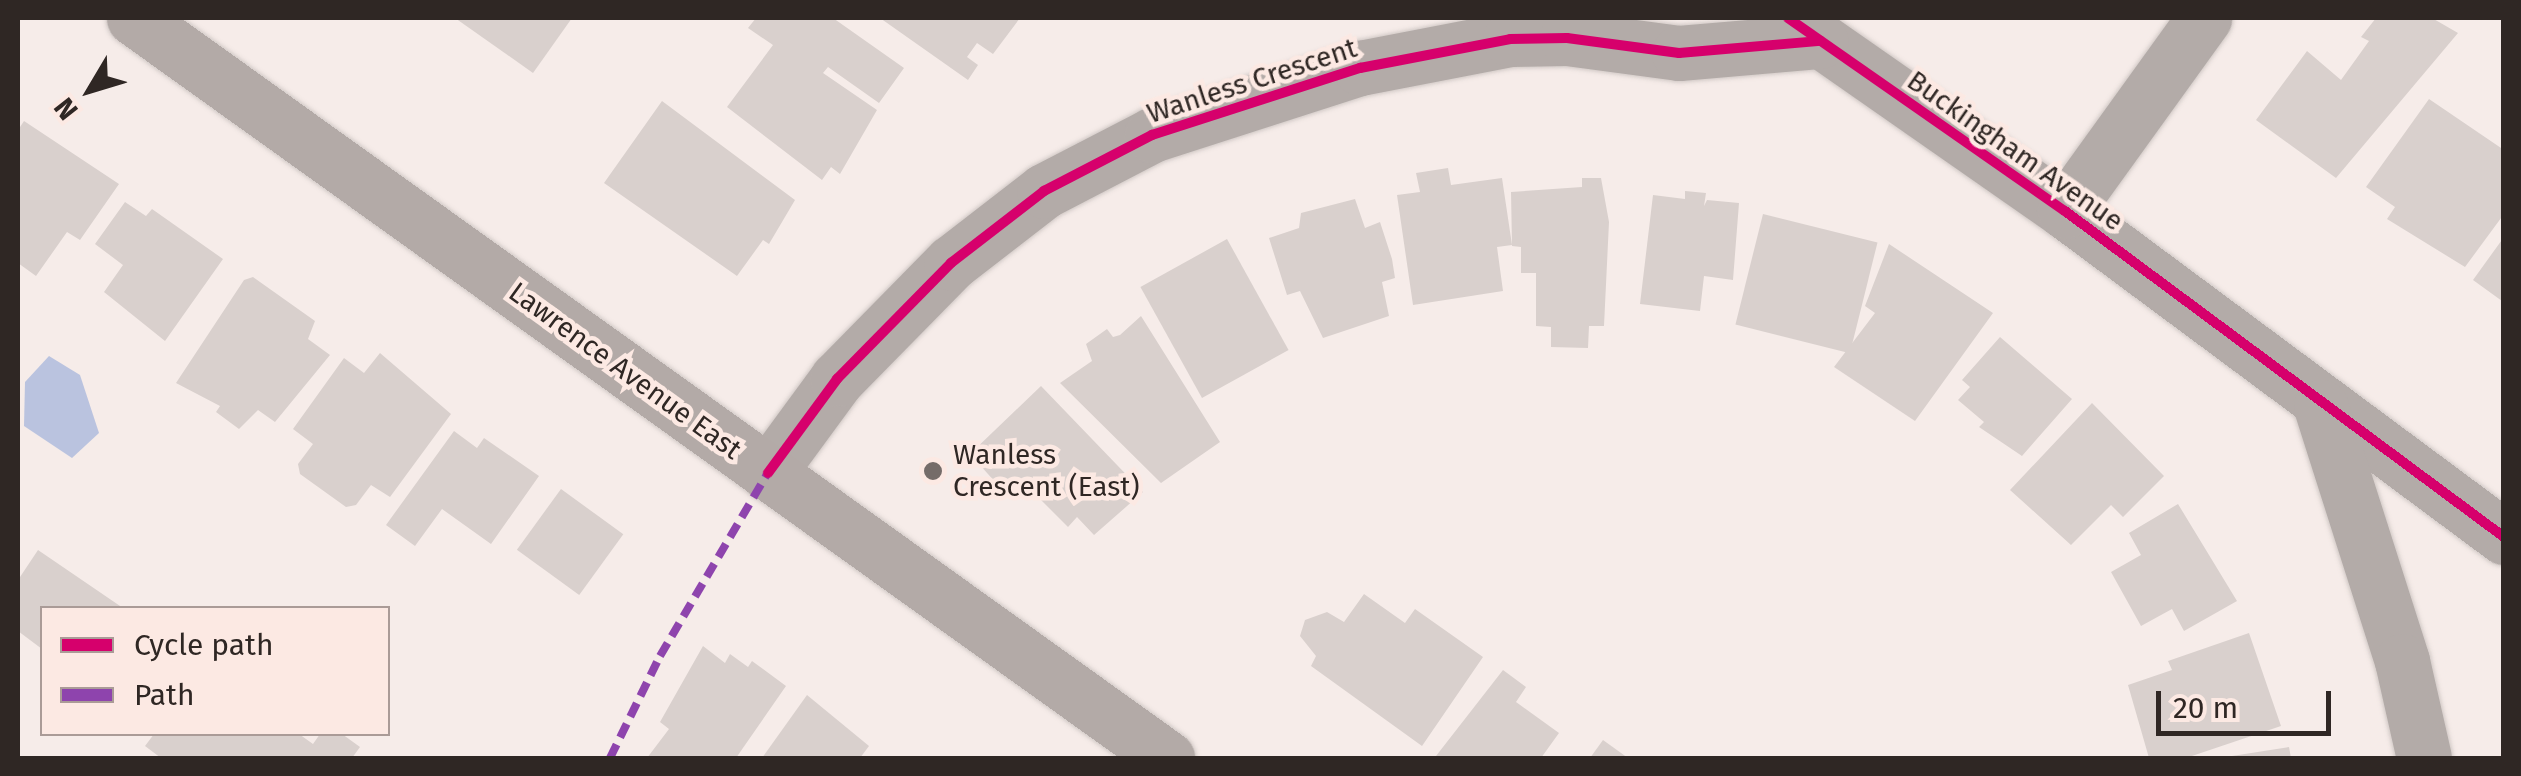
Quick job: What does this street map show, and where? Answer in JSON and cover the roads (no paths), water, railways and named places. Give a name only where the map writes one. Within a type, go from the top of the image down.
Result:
[{"type":"main road","name":"Lawrence Avenue East","points":[[134,18],[1166,758]]},
{"type":"street","points":[[2065,211],[2204,18]]},
{"type":"street","name":"Wanless Crescent","points":[[768,474],[837,379],[951,263],[1044,191],[1152,135],[1360,68],[1510,39],[1567,38],[1679,53],[1804,29]]},
{"type":"street","name":"Buckingham Avenue","points":[[1804,29],[2065,211],[2321,407],[2504,538]]},
{"type":"street","points":[[2321,407],[2402,661],[2424,758]]},
{"type":"water","points":[[49,356],[80,375],[99,433],[72,458],[24,426],[25,382]]},
{"type":"place","name":"Wanless Crescent (East)","points":[[933,471]]}]
